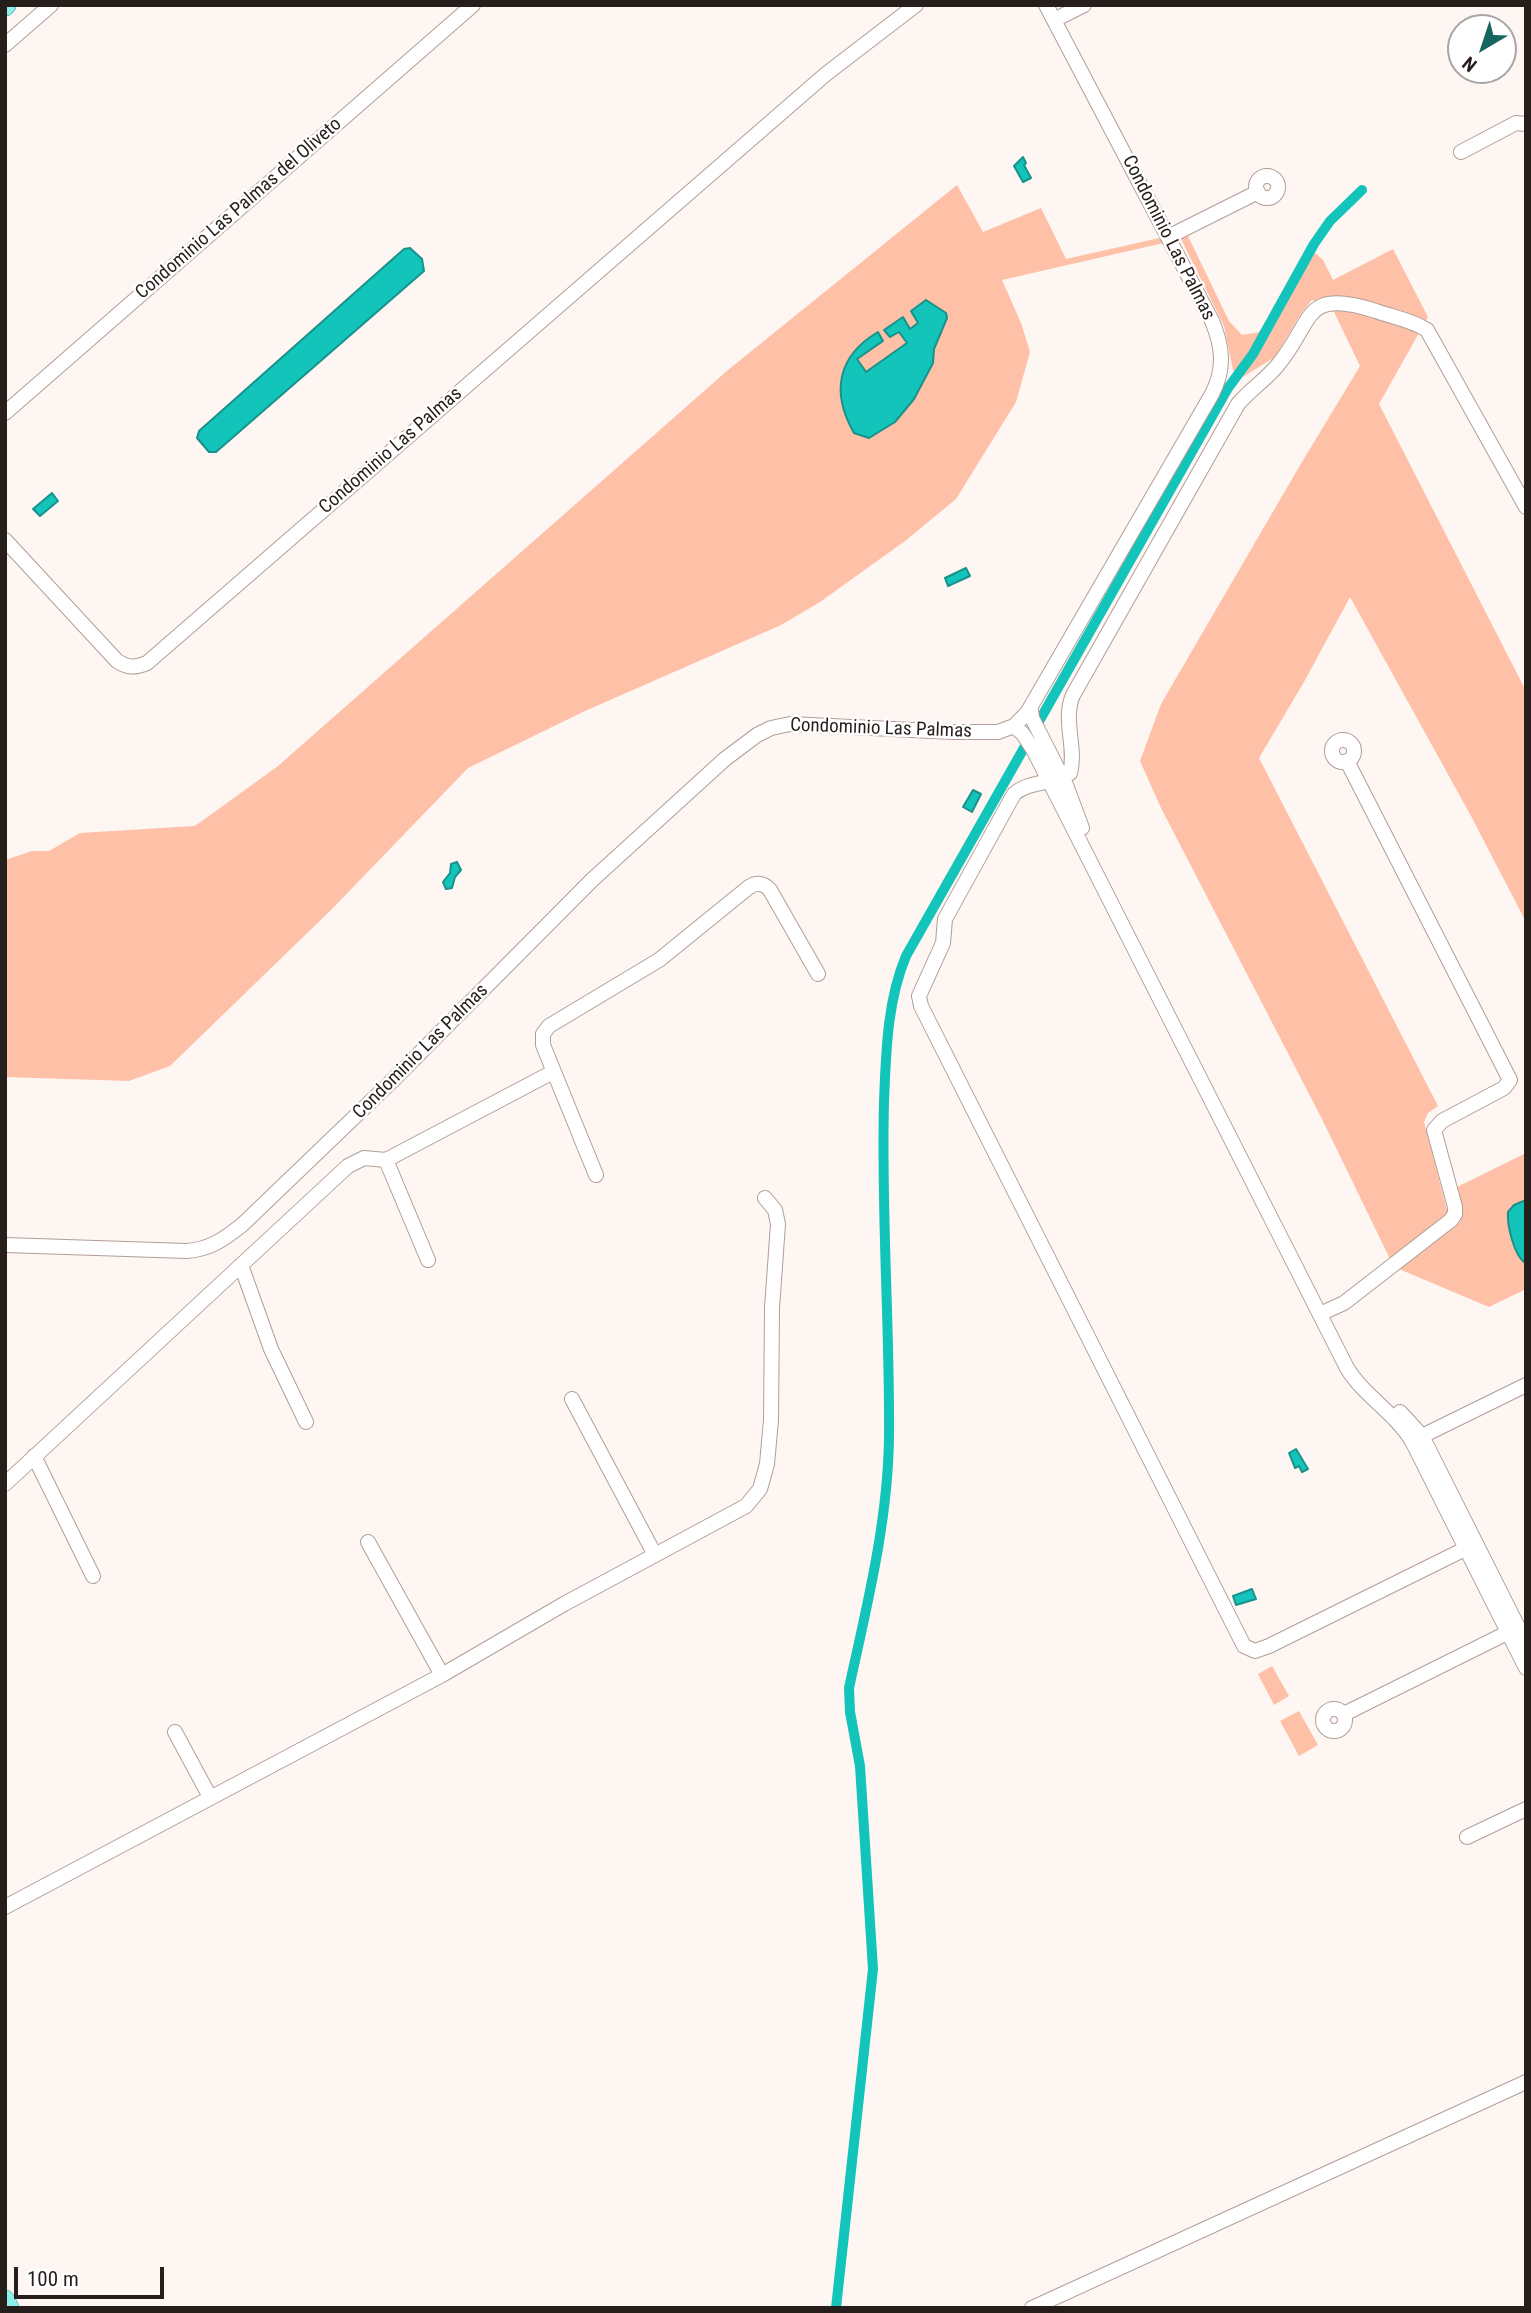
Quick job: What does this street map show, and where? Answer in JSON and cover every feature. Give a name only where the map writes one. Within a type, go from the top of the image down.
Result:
[{"type":"main road","points":[[5,2299],[10,2308]]},
{"type":"street","points":[[5,45],[51,5]]},
{"type":"street","name":"Condominio Las Palmas del Oliveto","points":[[5,413],[473,5]]},
{"type":"street","name":"Condominio Las Palmas","points":[[5,540],[117,661],[126,667],[138,667],[147,663],[826,74],[916,5]]},
{"type":"street","name":"Condominio Las Palmas","points":[[5,1245],[187,1251],[205,1249],[222,1241],[391,1082],[592,880],[725,759],[757,735],[771,728],[790,724],[998,732],[1014,726],[1031,709],[1205,406],[1220,376],[1222,357],[1217,334],[1046,5]]},
{"type":"street","points":[[1054,20],[1084,5]]},
{"type":"street","points":[[1461,152],[1516,123],[1526,124]]},
{"type":"street","points":[[1168,237],[1258,192]]},
{"type":"street","points":[[1470,1546],[1259,1651],[1251,1651],[1244,1646],[921,1006],[919,996],[943,943],[945,919],[1014,794],[1022,787],[1069,774],[1071,767],[1068,715],[1073,695],[1238,404],[1278,365],[1305,322],[1321,307],[1334,302],[1353,304],[1427,330],[1526,507]]},
{"type":"street","points":[[1031,709],[1035,724],[1063,777],[1077,820],[1324,1313]]},
{"type":"street","points":[[1014,726],[1030,745],[1324,1313],[1358,1369],[1413,1425],[1419,1443],[1470,1546],[1526,1643]]},
{"type":"street","points":[[1324,1313],[1344,1303],[1451,1220],[1455,1210],[1434,1136],[1435,1128],[1441,1121],[1503,1089],[1510,1080],[1347,761]]},
{"type":"street","points":[[596,1175],[542,1041],[549,1026],[659,960],[752,884],[761,884],[770,890],[818,974]]},
{"type":"street","points":[[5,1483],[348,1166],[364,1158],[386,1160],[553,1072]]},
{"type":"street","points":[[386,1160],[428,1260]]},
{"type":"street","points":[[5,1907],[442,1675],[564,1604],[739,1511],[756,1495],[766,1474],[771,1420],[772,1308],[778,1224],[775,1210],[765,1198]]},
{"type":"street","points":[[241,1265],[271,1349],[306,1422]]},
{"type":"street","points":[[1419,1443],[1526,1385]]},
{"type":"street","points":[[1419,1443],[1526,1394]]},
{"type":"street","points":[[572,1399],[655,1555]]},
{"type":"street","points":[[34,1456],[93,1576]]},
{"type":"street","points":[[368,1542],[442,1675]]},
{"type":"street","points":[[1517,1628],[1526,1668]]},
{"type":"street","points":[[1343,1714],[1517,1628]]},
{"type":"street","points":[[175,1732],[210,1797]]},
{"type":"street","points":[[1466,1837],[1526,1809]]},
{"type":"street","points":[[1032,2308],[1526,2082]]},
{"type":"shaded area","points":[[957,185],[983,232],[1041,208],[1066,259],[1186,232],[1229,321],[1242,335],[1259,332],[1315,253],[1323,260],[1333,280],[1393,249],[1428,317],[1379,404],[1526,691],[1526,922],[1471,816],[1350,597],[1259,758],[1438,1106],[1428,1113],[1424,1122],[1448,1214],[1390,1259],[1322,1119],[1161,808],[1140,761],[1161,704],[1360,366],[1333,310],[1312,300],[1275,357],[1243,377],[1233,370],[1224,326],[1181,239],[1002,280],[1021,323],[1030,352],[1016,402],[956,499],[905,541],[820,602],[781,625],[585,711],[468,768],[332,909],[170,1066],[129,1081],[5,1077],[5,860],[32,851],[49,851],[80,833],[194,826],[202,821],[278,766],[728,370]]},
{"type":"shaded area","points":[[1526,1153],[1526,1289],[1489,1307],[1399,1269],[1460,1222],[1462,1214],[1455,1188]]},
{"type":"shaded area","points":[[1272,1666],[1289,1696],[1274,1705],[1258,1674]]},
{"type":"shaded area","points":[[1299,1711],[1318,1745],[1299,1756],[1280,1721]]},
{"type":"water","points":[[1023,157],[1031,178],[1023,182],[1014,166]]},
{"type":"water","points":[[410,248],[422,259],[424,271],[216,452],[209,452],[197,438],[199,431],[404,249]]},
{"type":"water","points":[[926,300],[946,313],[947,318],[934,349],[933,363],[914,399],[895,422],[869,438],[854,433],[842,404],[842,377],[846,364],[864,342],[878,332],[883,341],[857,359],[866,372],[907,343],[899,332],[890,337],[884,330],[903,317],[910,329],[918,323],[911,311]]},
{"type":"water","points":[[52,493],[58,501],[40,516],[33,509]]},
{"type":"water","points":[[966,568],[970,576],[948,586],[945,578]]},
{"type":"water","points":[[973,790],[981,794],[972,812],[963,807]]},
{"type":"water","points":[[457,862],[461,870],[455,877],[452,888],[446,889],[443,882],[450,873],[451,864]]},
{"type":"water","points":[[1526,1200],[1524,1262],[1512,1239],[1508,1212],[1514,1205]]},
{"type":"water","points":[[1296,1449],[1308,1469],[1302,1472],[1299,1466],[1295,1468],[1289,1453]]},
{"type":"water","points":[[1252,1589],[1256,1599],[1236,1605],[1233,1596]]},
{"type":"waterway","points":[[836,2308],[873,1969],[860,1766],[850,1712],[849,1688],[881,1532],[888,1469],[884,1102],[889,1028],[895,991],[906,956],[1228,388],[1253,354],[1314,244],[1330,221],[1362,190]]}]
